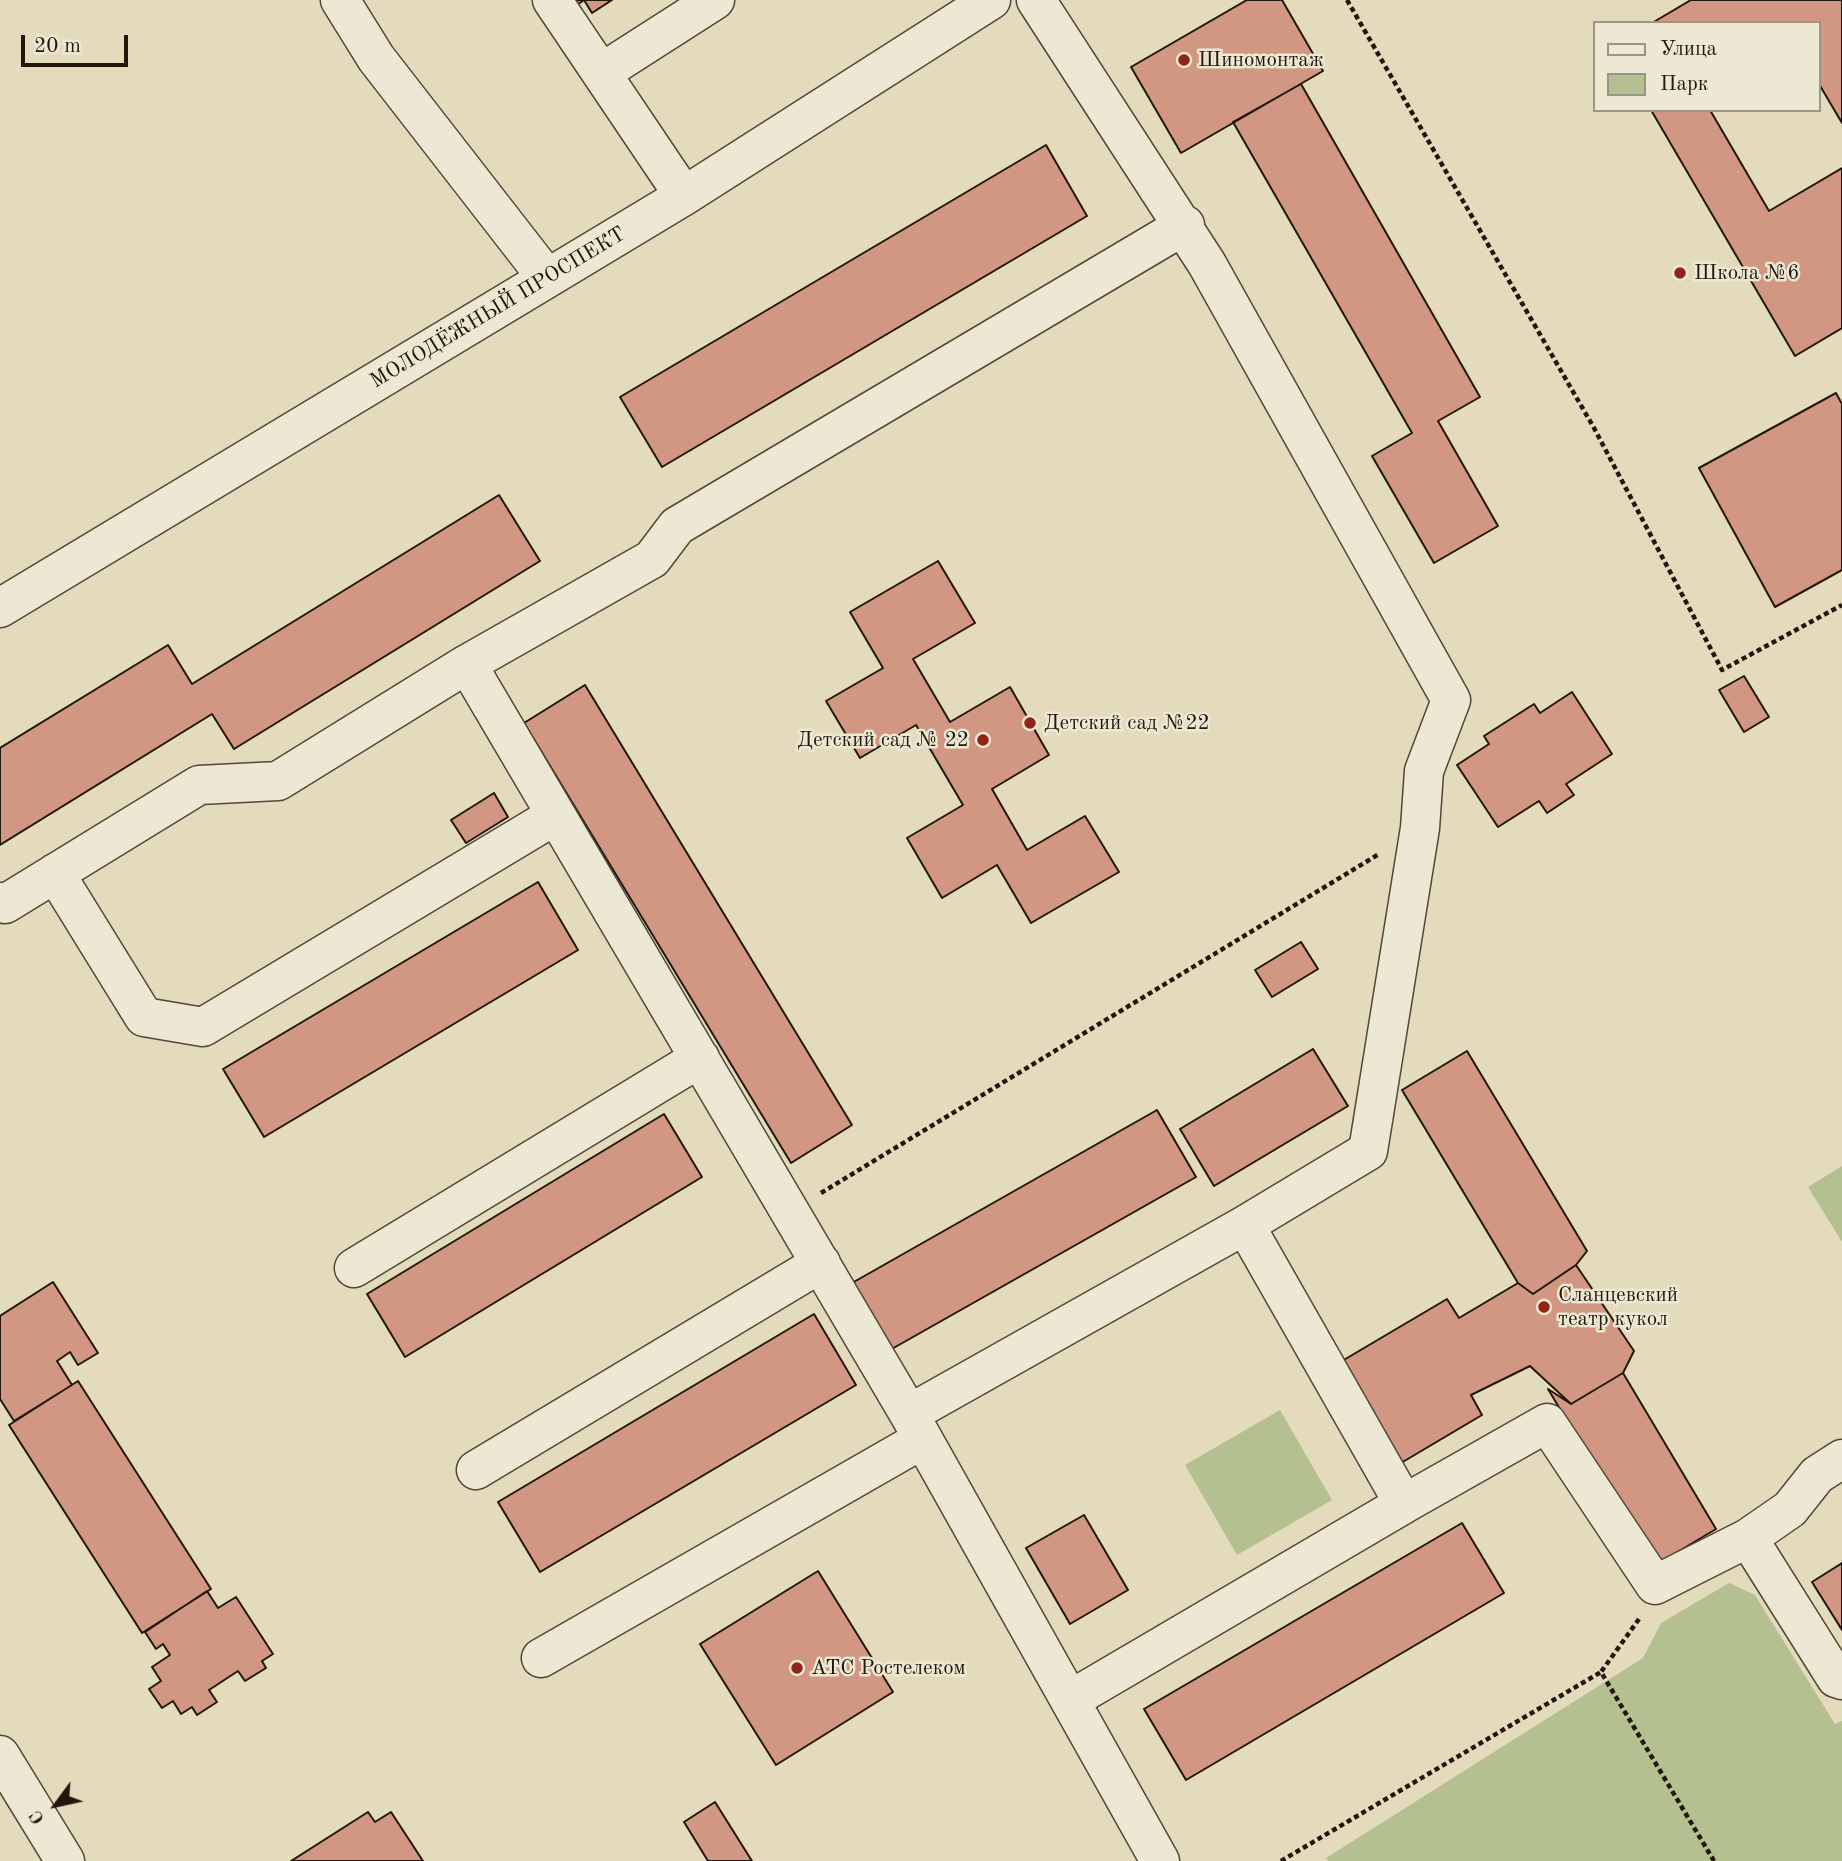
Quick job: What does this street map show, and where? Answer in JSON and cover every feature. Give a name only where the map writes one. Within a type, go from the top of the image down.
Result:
[{"type":"street","points":[[340,0],[376,58],[547,278]]},
{"type":"street","points":[[552,0],[684,196]]},
{"type":"street","points":[[601,73],[715,0]]},
{"type":"street","name":"МОЛОДЁЖНЫЙ ПРОСПЕКТ","points":[[0,608],[684,196],[991,0]]},
{"type":"street","points":[[541,1658],[1367,1151],[1420,828],[1424,771],[1451,699],[1420,639],[1185,226],[1036,0]]},
{"type":"street","points":[[0,902],[5,904],[199,785],[278,781],[467,663],[652,559],[677,526],[1185,226]]},
{"type":"street","points":[[467,663],[916,1426],[1160,1861]]},
{"type":"street","points":[[55,873],[144,1017],[203,1027],[556,815]]},
{"type":"street","points":[[354,1268],[700,1058]]},
{"type":"street","points":[[1245,1226],[1404,1504]]},
{"type":"street","points":[[476,1470],[821,1263]]},
{"type":"street","points":[[1070,1700],[1547,1423],[1655,1585],[1748,1538],[1790,1509],[1817,1475],[1842,1459]]},
{"type":"street","points":[[1748,1538],[1836,1678],[1842,1680]]},
{"type":"street","points":[[0,1755],[65,1861]]},
{"type":"path","points":[[1347,0],[1594,428],[1722,670],[1842,605]]},
{"type":"path","points":[[790,1212],[1420,828]]},
{"type":"path","points":[[1281,1861],[1601,1672],[1642,1615],[1655,1585]]},
{"type":"path","points":[[1601,1672],[1714,1861]]},
{"type":"green space","points":[[1842,1166],[1842,1242],[1808,1187]]},
{"type":"green space","points":[[1280,1410],[1332,1500],[1237,1555],[1185,1465]]},
{"type":"green space","points":[[1729,1583],[1755,1595],[1835,1724],[1842,1721],[1842,1861],[1328,1861],[1326,1858],[1643,1658],[1661,1623]]},
{"type":"building","points":[[584,0],[612,0],[592,13]]},
{"type":"building","points":[[1247,0],[1282,0],[1323,71],[1181,153],[1131,67]]},
{"type":"building","points":[[1691,0],[1842,0],[1842,123],[1821,87],[1821,21],[1655,21]]},
{"type":"building","points":[[1301,84],[1480,397],[1438,421],[1498,526],[1434,563],[1372,456],[1412,433],[1233,122]]},
{"type":"building","points":[[1652,112],[1711,112],[1769,211],[1842,168],[1842,328],[1795,356]]},
{"type":"building","points":[[1046,145],[1087,216],[662,467],[620,397]]},
{"type":"building","points":[[1836,393],[1842,404],[1842,570],[1775,607],[1699,468]]},
{"type":"building","points":[[499,495],[540,561],[234,749],[212,714],[0,845],[0,748],[168,645],[192,684]]},
{"type":"building","name":"Детский сад № 22","points":[[938,561],[975,623],[913,659],[950,722],[1010,687],[1049,755],[992,789],[1027,850],[1085,816],[1119,872],[1031,923],[997,865],[942,898],[907,838],[963,805],[916,725],[860,758],[826,701],[883,668],[850,612]]},
{"type":"building","points":[[1744,676],[1769,717],[1744,732],[1719,690]]},
{"type":"building","points":[[585,685],[852,1125],[791,1163],[524,723]]},
{"type":"building","points":[[1572,692],[1612,754],[1566,784],[1574,795],[1547,813],[1539,801],[1498,827],[1457,765],[1489,744],[1484,736],[1534,704],[1540,713]]},
{"type":"building","points":[[494,793],[508,817],[466,843],[451,820]]},
{"type":"building","points":[[538,882],[578,950],[264,1137],[223,1069]]},
{"type":"building","points":[[1301,942],[1318,969],[1272,997],[1255,970]]},
{"type":"building","points":[[1313,1049],[1348,1106],[1214,1186],[1180,1129]]},
{"type":"building","points":[[1467,1051],[1587,1251],[1576,1265],[1533,1294],[1518,1283],[1402,1090]]},
{"type":"building","points":[[1157,1110],[1196,1177],[890,1350],[852,1283]]},
{"type":"building","points":[[664,1114],[702,1177],[405,1357],[367,1294]]},
{"type":"building","points":[[1576,1265],[1634,1351],[1623,1373],[1571,1404],[1530,1366],[1471,1395],[1482,1415],[1401,1463],[1342,1361],[1447,1299],[1459,1318],[1518,1283],[1533,1294]]},
{"type":"building","points":[[53,1282],[98,1353],[78,1365],[70,1352],[57,1361],[72,1385],[14,1421],[0,1399],[0,1316]]},
{"type":"building","points":[[814,1314],[856,1385],[540,1572],[498,1502]]},
{"type":"building","points":[[1623,1373],[1716,1529],[1654,1566],[1548,1389],[1571,1404]]},
{"type":"building","points":[[78,1381],[211,1589],[142,1633],[9,1425]]},
{"type":"building","points":[[1084,1515],[1128,1590],[1070,1624],[1026,1548]]},
{"type":"building","points":[[1462,1523],[1504,1593],[1186,1780],[1144,1709]]},
{"type":"building","points":[[1842,1563],[1842,1630],[1812,1582]]},
{"type":"building","name":"АТС Ростелеком","points":[[818,1571],[893,1692],[776,1765],[700,1644]]},
{"type":"building","points":[[207,1591],[218,1608],[236,1597],[273,1654],[262,1661],[266,1668],[245,1681],[238,1671],[209,1690],[217,1702],[197,1715],[192,1707],[181,1714],[173,1701],[162,1708],[149,1689],[161,1681],[152,1667],[170,1655],[163,1644],[156,1649],[145,1632]]},
{"type":"building","points":[[715,1802],[752,1861],[708,1861],[684,1822]]},
{"type":"building","points":[[368,1812],[375,1822],[391,1812],[423,1861],[291,1861]]},
{"type":"place","name":"Шиномонтаж","points":[[1184,60]]},
{"type":"place","name":"Школа №6","points":[[1680,273]]},
{"type":"place","name":"Детский сад №22","points":[[1030,723]]},
{"type":"place","name":"Детский сад № 22","points":[[983,740]]},
{"type":"place","name":"Сланцевский театр кукол","points":[[1544,1307]]},
{"type":"place","name":"АТС Ростелеком","points":[[797,1668]]}]
